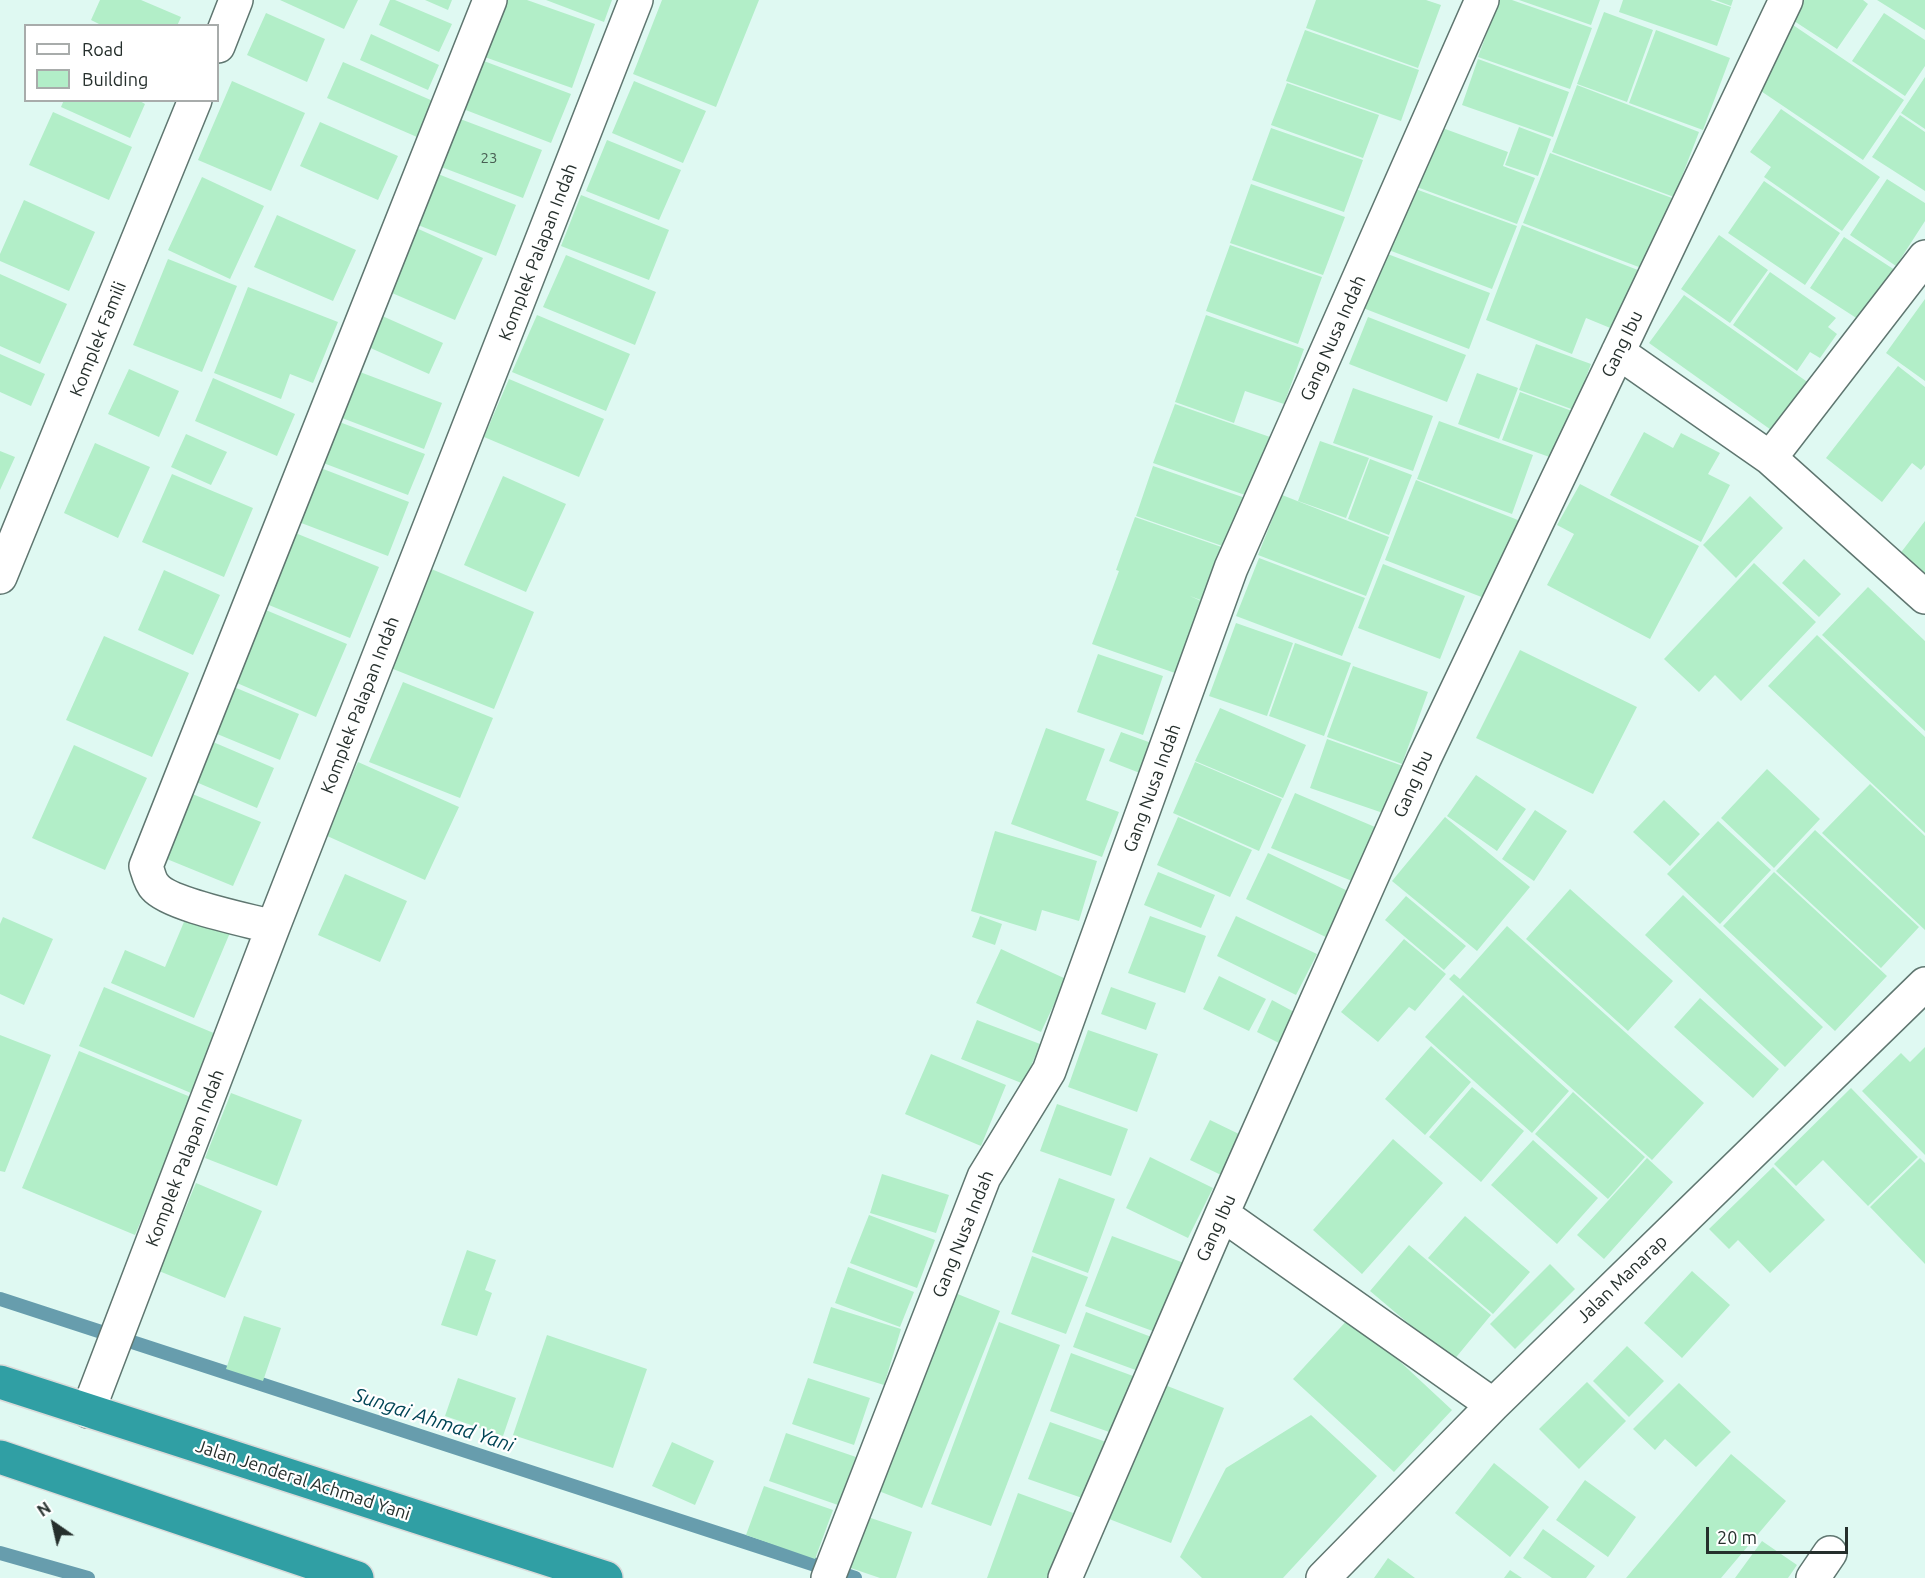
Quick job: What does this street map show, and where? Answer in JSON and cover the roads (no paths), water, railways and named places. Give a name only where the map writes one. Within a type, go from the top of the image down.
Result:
[{"type":"highway","name":"Jalan Jenderal Achmad Yani","points":[[0,1382],[606,1578]]},
{"type":"highway","points":[[0,1457],[357,1578]]},
{"type":"street","points":[[219,43],[236,0]]},
{"type":"street","points":[[273,927],[164,895],[154,886],[146,866],[490,0]]},
{"type":"street","name":"Komplek Palapan Indah","points":[[88,1411],[273,927],[636,0]]},
{"type":"street","name":"Gang Nusa Indah","points":[[828,1578],[984,1177],[1049,1071],[1231,568],[1482,0]]},
{"type":"street","name":"Gang Ibu","points":[[1065,1578],[1222,1214],[1424,759],[1786,0]]},
{"type":"street","name":"Komplek Famili","points":[[0,577],[194,102]]},
{"type":"street","points":[[1770,458],[1925,258]]},
{"type":"street","points":[[1618,352],[1770,458],[1925,597]]},
{"type":"street","name":"Jalan Manarap","points":[[1323,1578],[1493,1405],[1925,984]]},
{"type":"street","points":[[1222,1214],[1493,1405]]},
{"type":"waterway","name":"Sungai Ahmad Yani","points":[[0,1299],[855,1578]]},
{"type":"waterway","name":"Sungai Ahmad Yani","points":[[0,1553],[88,1578]]}]
